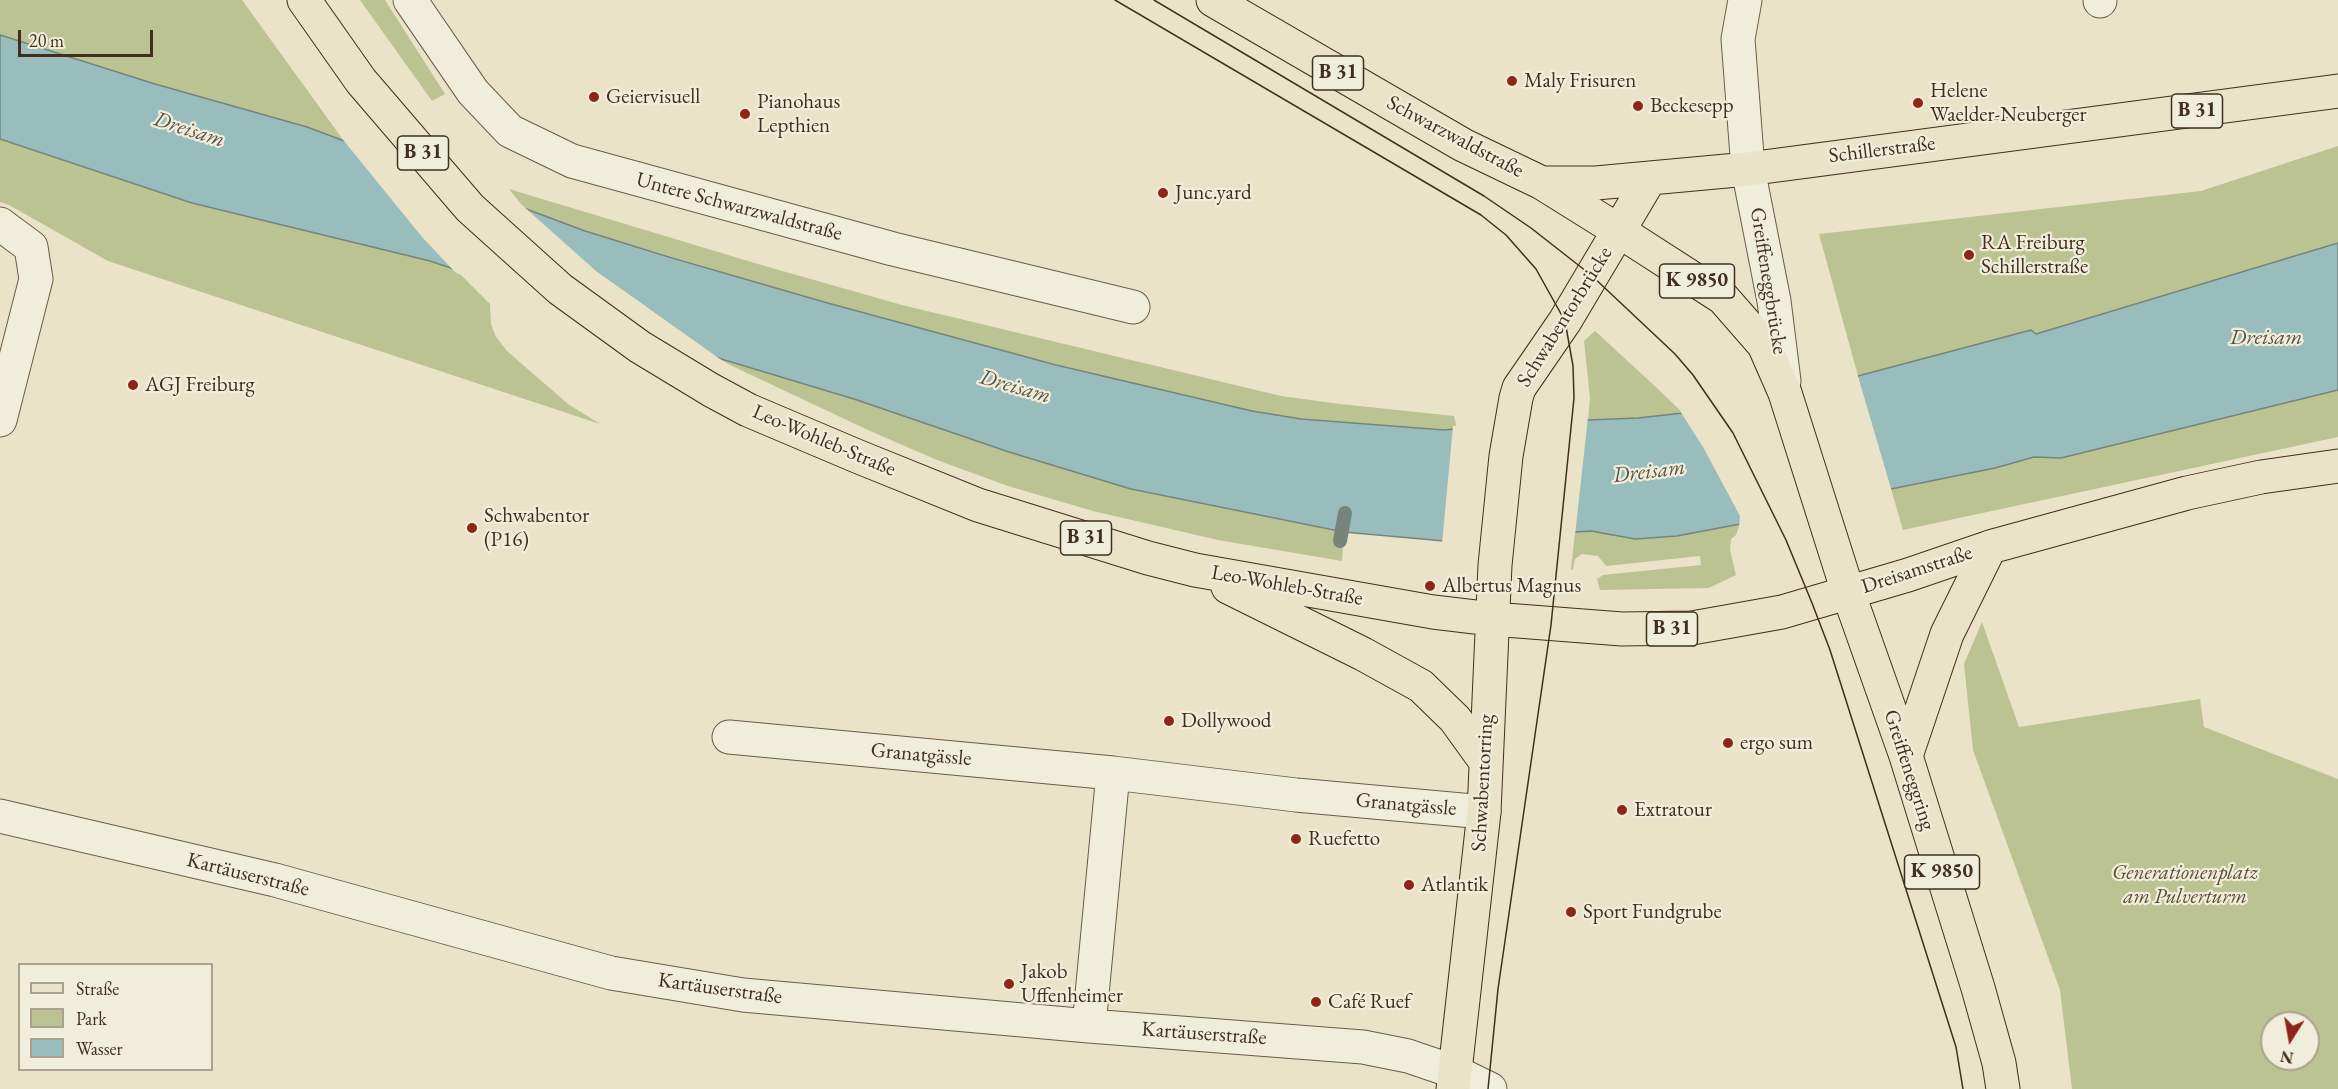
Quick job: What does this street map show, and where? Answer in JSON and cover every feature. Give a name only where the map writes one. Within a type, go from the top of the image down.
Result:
[{"type":"main road","name":"Leo-Wohleb-Straße","points":[[304,0],[361,81],[470,208],[560,289],[640,347],[748,410],[978,505],[1194,570],[1434,612],[1492,619]]},
{"type":"main road","name":"Schwarzwaldstraße","points":[[1213,0],[1253,11],[1463,145],[1542,183],[1619,231]]},
{"type":"main road","name":"Schillerstraße","points":[[1748,169],[2338,91]]},
{"type":"main road","name":"Schwarzwaldstraße","points":[[1542,183],[1596,183],[1748,169]]},
{"type":"main road","points":[[1619,231],[1650,178]]},
{"type":"main road","name":"Greiffeneggbrücke","points":[[1619,231],[1723,298],[1770,334],[1785,393],[1848,592]]},
{"type":"main road","name":"Schwabentorbrücke","points":[[1492,619],[1494,565],[1506,456],[1519,388],[1565,321],[1619,231]]},
{"type":"main road","name":"Dreisamstraße","points":[[1492,619],[1622,629],[1692,628],[1782,612],[1908,575],[1990,547],[2187,493],[2261,477],[2338,465]]},
{"type":"main road","points":[[1906,756],[1947,634],[1990,547]]},
{"type":"main road","points":[[1194,570],[1364,654],[1421,686],[1455,719],[1486,762]]},
{"type":"main road","name":"Greiffeneggring","points":[[1848,592],[1906,756],[1978,988],[1999,1063],[2003,1089]]},
{"type":"main road","name":"Schwabentorring","points":[[1454,1081],[1484,812],[1492,619]]},
{"type":"street","name":"Untere Schwarzwaldstraße","points":[[410,0],[473,92],[510,131],[572,161],[893,249],[1134,306]]},
{"type":"street","name":"Greiffeneggbrücke","points":[[1744,0],[1738,39],[1748,169],[1774,301],[1770,334]]},
{"type":"street","points":[[0,224],[32,247],[36,279],[0,420]]},
{"type":"street","name":"Granatgässle","points":[[729,737],[1113,773],[1296,795],[1484,812]]},
{"type":"street","points":[[1089,1026],[1113,773]]},
{"type":"street","name":"Kartäuserstraße","points":[[0,816],[275,880],[611,973],[743,995],[1089,1026],[1363,1047],[1408,1056],[1454,1081],[1490,1089]]},
{"type":"green space","points":[[0,0],[242,0],[344,141],[307,127],[155,84],[0,35]]},
{"type":"green space","points":[[360,0],[385,0],[445,94],[432,101]]},
{"type":"green space","points":[[0,139],[192,203],[430,261],[456,270],[490,304],[491,324],[496,337],[507,351],[568,404],[600,424],[108,261],[0,202]]},
{"type":"green space","points":[[2338,146],[2338,243],[2036,334],[2031,330],[1858,376],[1819,234],[2201,191]]},
{"type":"green space","points":[[509,189],[902,305],[1281,396],[1454,416],[1457,428],[1444,430],[1301,419],[1252,411],[1056,365],[824,302],[585,231],[525,209]]},
{"type":"green space","points":[[1595,331],[1683,413],[1588,420],[1590,398],[1584,341]]},
{"type":"green space","points":[[718,358],[854,399],[1009,452],[1131,489],[1344,532],[1342,561],[1218,540],[1093,511],[1008,486],[937,460],[870,431]]},
{"type":"green space","points":[[2338,390],[2338,437],[1903,530],[1891,489],[1995,468],[2034,457],[2061,458]]},
{"type":"green space","points":[[1740,524],[1736,535],[1731,539],[1730,550],[1736,575],[1709,588],[1600,590],[1597,579],[1603,575],[1701,565],[1700,556],[1606,566],[1598,556],[1582,554],[1575,559],[1573,570],[1571,569],[1575,532],[1591,531],[1635,539],[1677,536]]},
{"type":"green space","name":"Generationenplatz am Pulverturm","points":[[1982,622],[2019,727],[2200,699],[2204,727],[2338,779],[2338,1089],[2072,1089],[2060,990],[1973,750],[1964,664]]},
{"type":"water","name":"Dreisam","points":[[0,35],[155,84],[307,127],[585,231],[669,257],[1056,365],[1252,411],[1301,419],[1444,430],[1513,423],[1638,418],[1683,413],[1858,376],[2031,330],[2036,334],[2338,243],[2338,390],[2061,458],[2034,457],[1995,468],[1677,536],[1635,539],[1591,531],[1444,541],[1344,532],[1131,489],[1009,452],[854,399],[718,358],[430,261],[192,203],[0,139]]},
{"type":"pier","points":[[340,136],[522,205],[596,271],[727,364],[456,273],[422,237]]},
{"type":"pier","points":[[1857,373],[1892,492],[1739,527],[1740,516],[1703,447],[1680,411]]},
{"type":"pier","points":[[1588,417],[1575,535],[1442,544],[1453,426]]},
{"type":"waterway","points":[[1340,541],[1345,513]]},
{"type":"tram line","points":[[1115,0],[1481,215],[1506,235],[1536,269],[1565,321],[1573,366],[1574,398],[1551,625],[1498,989],[1488,1089]]},
{"type":"tram line","points":[[1154,0],[1484,196],[1531,228],[1591,275],[1675,354],[1693,375],[1733,433],[1786,540],[1830,650],[1956,1047],[1963,1089]]},
{"type":"place","name":"Maly Frisuren","points":[[1512,81]]},
{"type":"place","name":"Geiervisuell","points":[[594,97]]},
{"type":"place","name":"Helene Waelder-Neuberger","points":[[1918,103]]},
{"type":"place","name":"Beckesepp","points":[[1638,106]]},
{"type":"place","name":"Pianohaus Lepthien","points":[[745,114]]},
{"type":"place","name":"Junc.yard","points":[[1163,193]]},
{"type":"place","name":"RA Freiburg Schillerstraße","points":[[1969,255]]},
{"type":"place","name":"AGJ Freiburg","points":[[133,385]]},
{"type":"place","name":"Schwabentor (P16)","points":[[472,528]]},
{"type":"place","name":"Albertus Magnus","points":[[1430,586]]},
{"type":"place","name":"Dollywood","points":[[1169,721]]},
{"type":"place","name":"ergo sum","points":[[1728,743]]},
{"type":"place","name":"Extratour","points":[[1622,810]]},
{"type":"place","name":"Ruefetto","points":[[1296,839]]},
{"type":"place","name":"Atlantik","points":[[1409,885]]},
{"type":"place","name":"Sport Fundgrube","points":[[1571,912]]},
{"type":"place","name":"Jakob Uffenheimer","points":[[1009,984]]},
{"type":"place","name":"Café Ruef","points":[[1316,1002]]}]
